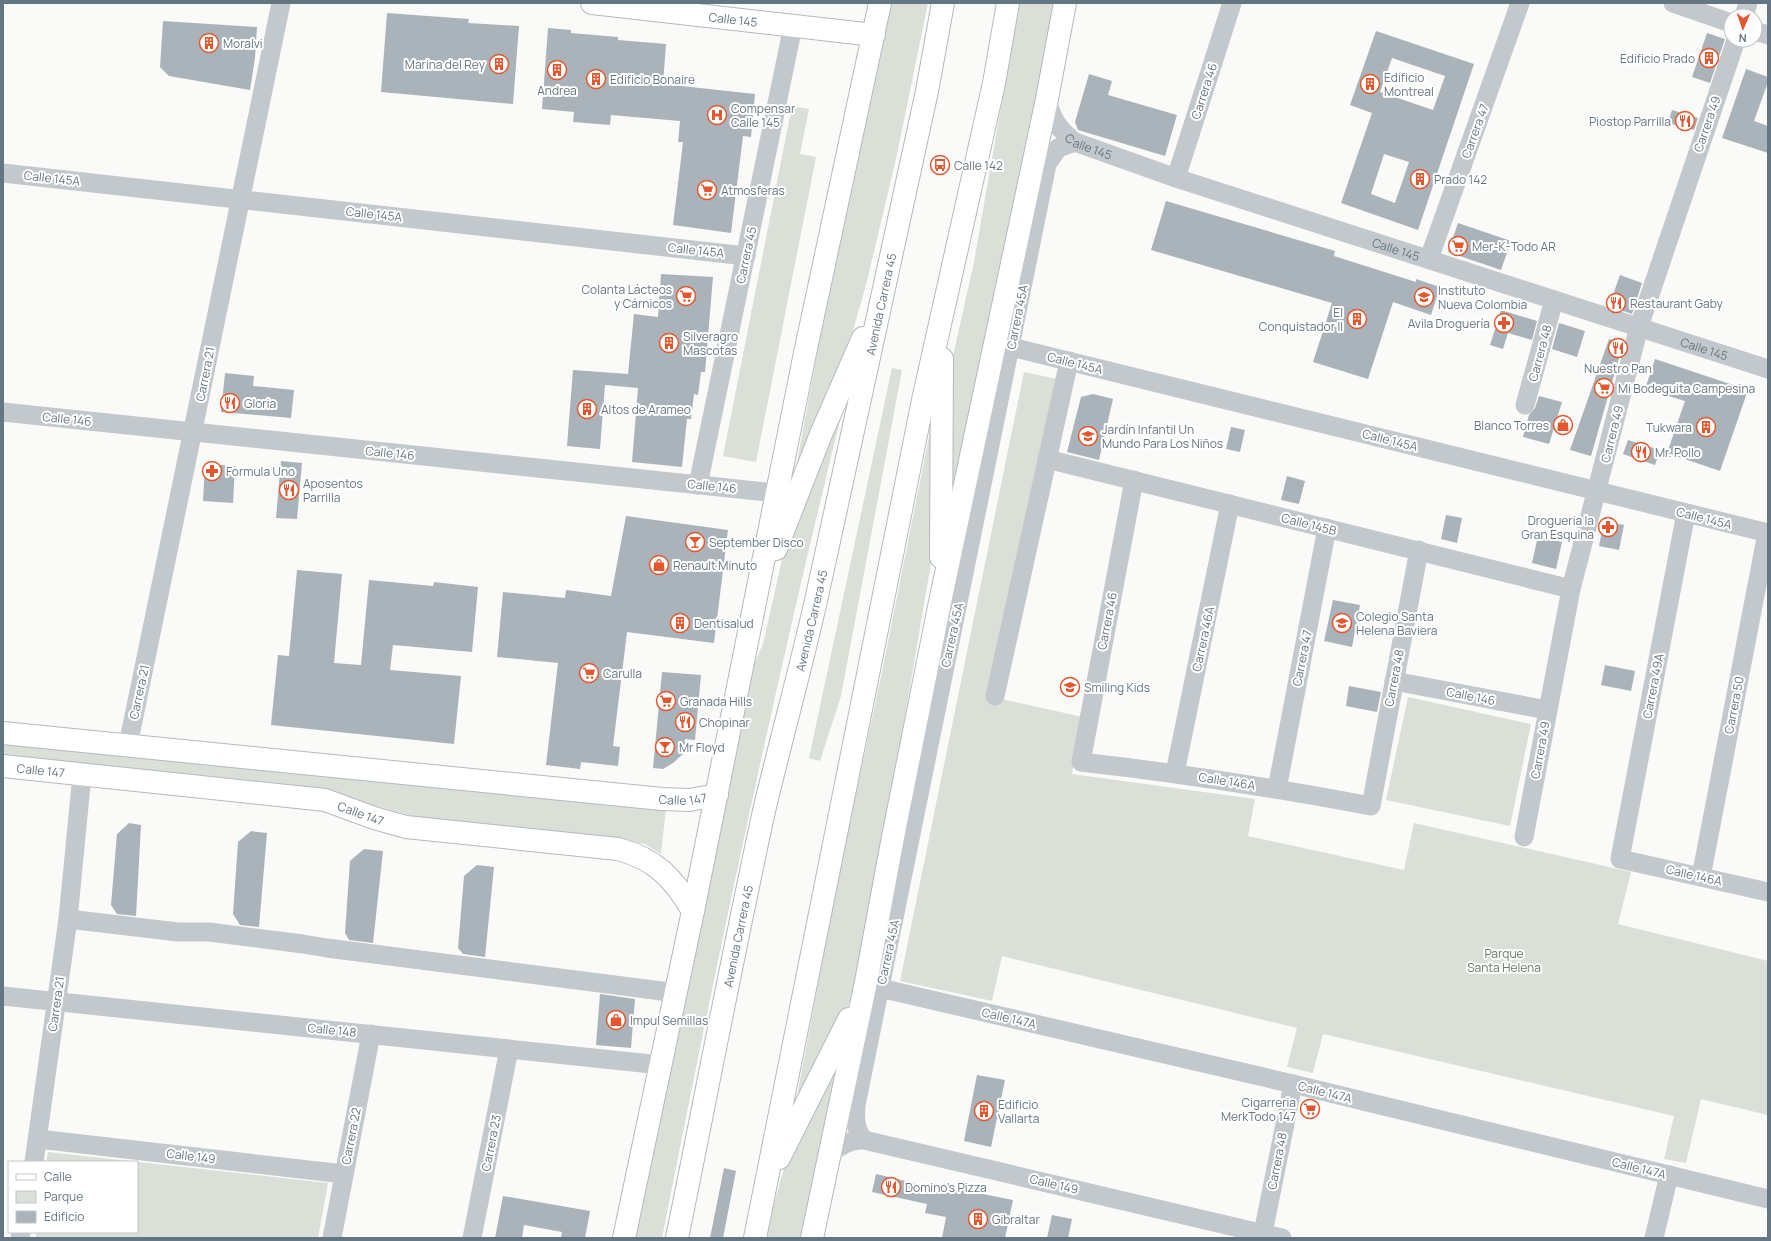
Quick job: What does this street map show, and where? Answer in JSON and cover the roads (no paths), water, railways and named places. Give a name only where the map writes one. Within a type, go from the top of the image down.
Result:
[{"type":"main road","name":"Calle 145","points":[[592,3],[874,35]]},
{"type":"main road","points":[[624,1238],[694,911],[805,352],[880,3]]},
{"type":"main road","name":"Avenida Carrera 45","points":[[678,1238],[760,831],[778,752],[806,646],[927,91],[943,3]]},
{"type":"main road","points":[[754,1238],[923,400],[994,83],[1008,3]]},
{"type":"main road","points":[[812,1238],[830,1154],[873,985],[893,837],[940,602],[1047,99],[1065,3]]},
{"type":"main road","points":[[754,611],[792,506],[821,434],[881,299]]},
{"type":"main road","points":[[940,602],[942,315]]},
{"type":"main road","name":"Calle 147","points":[[3,733],[662,799],[689,800],[717,795]]},
{"type":"main road","name":"Calle 147","points":[[3,766],[325,800],[374,818],[406,827],[618,849],[634,853],[660,869],[678,887],[694,911]]},
{"type":"main road","points":[[765,1189],[785,1143],[873,985]]},
{"type":"street","name":"Carrera 21","points":[[128,745],[194,432],[240,199],[281,3]]},
{"type":"street","name":"Carrera 46","points":[[1176,178],[1232,3]]},
{"type":"street","name":"Carrera 47","points":[[1429,259],[1520,3]]},
{"type":"street","points":[[1673,3],[1723,20]]},
{"type":"street","name":"Carrera 45","points":[[698,485],[793,26]]},
{"type":"street","name":"Carrera 49","points":[[1524,837],[1572,589],[1639,327],[1733,48]]},
{"type":"street","name":"Calle 145","points":[[1047,99],[1050,113],[1055,123],[1075,142],[1176,178],[1768,368]]},
{"type":"street","name":"Carrera 45A","points":[[864,1140],[856,1123],[855,1113],[873,985],[1011,347],[1047,164],[1058,148],[1075,142]]},
{"type":"street","name":"Calle 145A","points":[[3,173],[746,256]]},
{"type":"street","name":"Carrera 48","points":[[1525,405],[1554,300]]},
{"type":"street","name":"Calle 145A","points":[[1011,347],[1767,533]]},
{"type":"street","points":[[995,696],[1069,361]]},
{"type":"street","name":"Calle 146","points":[[3,412],[776,493]]},
{"type":"street","name":"Calle 145B","points":[[1047,460],[1419,550],[1572,589]]},
{"type":"street","name":"Carrera 46","points":[[1081,762],[1134,480]]},
{"type":"street","name":"Carrera 46A","points":[[1175,773],[1230,504]]},
{"type":"street","name":"Carrera 49A","points":[[1620,859],[1686,513]]},
{"type":"street","name":"Carrera 47","points":[[1277,788],[1327,528]]},
{"type":"street","name":"Carrera 50","points":[[1701,877],[1767,533]]},
{"type":"street","name":"Carrera 48","points":[[1371,806],[1419,550]]},
{"type":"street","name":"Calle 146","points":[[1394,681],[1548,710]]},
{"type":"street","name":"Calle 146A","points":[[1081,762],[1175,773],[1277,788],[1371,806]]},
{"type":"street","name":"Carrera 21","points":[[34,1161],[68,919],[82,775]]},
{"type":"street","name":"Calle 146A","points":[[1620,859],[1768,892]]},
{"type":"street","points":[[68,919],[178,932],[209,932],[677,993]]},
{"type":"street","name":"Calle 147A","points":[[873,985],[1293,1084],[1768,1199]]},
{"type":"street","name":"Calle 148","points":[[3,996],[661,1065]]},
{"type":"street","name":"Carrera 22","points":[[332,1238],[371,1034]]},
{"type":"street","name":"Carrera 23","points":[[472,1238],[509,1049]]},
{"type":"street","name":"Carrera 48","points":[[1262,1236],[1293,1084]]},
{"type":"street","name":"Calle 149","points":[[38,1139],[344,1174]]},
{"type":"street","name":"Calle 149","points":[[830,1154],[846,1143],[858,1139],[864,1140],[1262,1236],[1282,1238]]},
{"type":"street","points":[[1654,1238],[1669,1175]]},
{"type":"place","name":"Moralvi","points":[[209,43]]},
{"type":"place","name":"Edificio Prado","points":[[1709,58]]},
{"type":"place","name":"Marina del Rey","points":[[499,64]]},
{"type":"place","name":"Andrea","points":[[557,70]]},
{"type":"place","name":"Edificio Bonaire","points":[[596,79]]},
{"type":"place","name":"Edificio Montreal","points":[[1370,84]]},
{"type":"place","name":"Compensar Calle 145","points":[[717,115]]},
{"type":"place","name":"Piostop Parrilla","points":[[1685,121]]},
{"type":"place","name":"Calle 142","points":[[940,165]]},
{"type":"place","name":"Prado 142","points":[[1420,179]]},
{"type":"place","name":"Atmosferas","points":[[707,190]]},
{"type":"place","name":"Mer-K-Todo AR","points":[[1458,246]]},
{"type":"place","name":"Colanta Lácteos y Cárnicos","points":[[686,296]]},
{"type":"place","name":"Instituto Nueva Colombia","points":[[1424,297]]},
{"type":"place","name":"Restaurant Gaby","points":[[1616,303]]},
{"type":"place","name":"El Conquistador II","points":[[1357,319]]},
{"type":"place","name":"Avila Droguería","points":[[1504,323]]},
{"type":"place","name":"Silveragro Mascotas","points":[[669,343]]},
{"type":"place","name":"Nuestro Pan","points":[[1618,348]]},
{"type":"place","name":"Mi Bodeguita Campesina","points":[[1604,388]]},
{"type":"place","name":"Gloria","points":[[230,403]]},
{"type":"place","name":"Altos de Arameo","points":[[587,409]]},
{"type":"place","name":"Blanco Torres","points":[[1563,425]]},
{"type":"place","name":"Tukwara","points":[[1706,427]]},
{"type":"place","name":"Jardín Infantil Un Mundo Para Los Niños","points":[[1088,436]]},
{"type":"place","name":"Mr. Pollo","points":[[1641,452]]},
{"type":"place","name":"Formula Uno","points":[[212,471]]},
{"type":"place","name":"Aposentos Parrilla","points":[[289,490]]},
{"type":"place","name":"Drogueria la Gran Esquina","points":[[1608,527]]},
{"type":"place","name":"September Disco","points":[[695,542]]},
{"type":"place","name":"Renault Minuto","points":[[659,565]]},
{"type":"place","name":"Dentisalud","points":[[680,623]]},
{"type":"place","name":"Colegio Santa Helena Baviera","points":[[1342,623]]},
{"type":"place","name":"Carulla","points":[[589,673]]},
{"type":"place","name":"Smiling Kids","points":[[1070,687]]},
{"type":"place","name":"Granada Hills","points":[[666,701]]},
{"type":"place","name":"Chopinar","points":[[685,722]]},
{"type":"place","name":"Mr Floyd","points":[[665,747]]},
{"type":"place","name":"Impul Semillas","points":[[616,1020]]},
{"type":"place","name":"Cigarreria MerkTodo 147","points":[[1310,1109]]},
{"type":"place","name":"Edificio Vallarta","points":[[984,1111]]},
{"type":"place","name":"Domino's Pizza","points":[[891,1187]]},
{"type":"place","name":"Gibraltar","points":[[978,1219]]},
{"type":"park label","name":"Parque Santa Helena","points":[[1504,960]]}]
